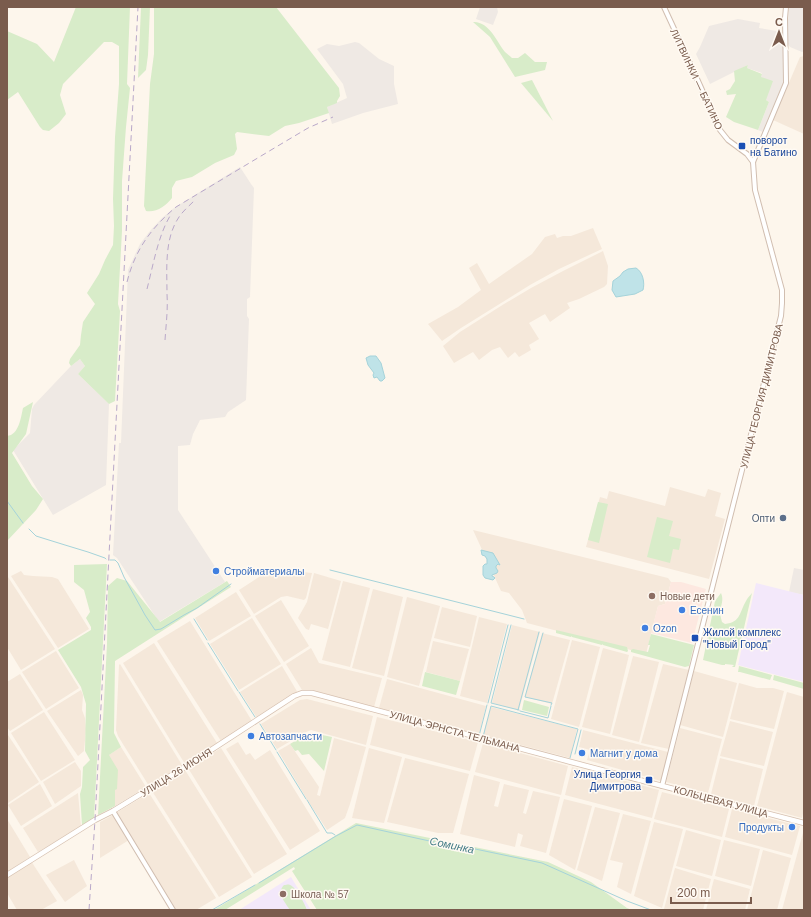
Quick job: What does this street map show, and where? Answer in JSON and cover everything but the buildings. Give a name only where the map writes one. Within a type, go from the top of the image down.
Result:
[{"type":"main road","name":"УЛИЦА ЭРНСТА ТЕЛЬМАНА","points":[[255,722],[295,695],[309,693],[662,786]]},
{"type":"main road","name":"УЛИЦА 26 ИЮНЯ","points":[[7,875],[95,820],[113,811],[185,767],[255,722]]},
{"type":"main road","name":"КОЛЬЦЕВАЯ УЛИЦА","points":[[662,786],[804,823]]},
{"type":"street","name":"ЛИТВИНКИ — БАТИНО","points":[[664,7],[720,130],[728,140],[748,154],[754,162]]},
{"type":"street","name":"УЛИЦА ГЕОРГИЯ ДИМИТРОВА","points":[[662,786],[775,343],[782,310],[781,287],[755,190],[754,162],[786,83],[786,7]]},
{"type":"street","points":[[113,811],[173,910]]},
{"type":"shaded area","points":[[480,7],[497,7],[498,12],[493,25],[476,19]]},
{"type":"shaded area","points":[[789,7],[804,7],[804,51],[802,52],[790,47],[788,44]]},
{"type":"shaded area","points":[[738,19],[760,23],[759,28],[782,32],[785,72],[783,84],[763,132],[758,130],[769,102],[766,100],[761,77],[762,73],[747,68],[748,65],[710,84],[696,54],[709,26]]},
{"type":"shaded area","points":[[355,42],[359,43],[379,59],[394,66],[394,84],[398,104],[363,113],[332,124],[327,107],[347,98],[343,84],[317,49],[327,44],[339,46]]},
{"type":"shaded area","points":[[804,56],[804,134],[773,120],[800,57]]},
{"type":"shaded area","points":[[240,167],[254,188],[250,297],[247,299],[247,316],[249,319],[246,400],[228,412],[225,417],[200,420],[193,434],[190,445],[178,446],[178,510],[225,582],[159,622],[117,558],[113,555],[119,443],[121,443],[128,270],[140,244],[162,218],[174,208]]},
{"type":"shaded area","points":[[593,228],[602,249],[559,269],[530,285],[442,341],[428,324],[458,307],[481,290],[469,268],[477,263],[489,284],[532,254],[545,237],[555,234],[557,238],[571,236]]},
{"type":"shaded area","points":[[603,251],[608,266],[607,284],[604,287],[579,299],[567,303],[570,308],[550,322],[545,314],[529,323],[539,339],[529,345],[531,350],[519,357],[515,352],[508,358],[500,347],[492,350],[479,360],[473,352],[454,363],[443,346],[460,332],[531,288]]},
{"type":"shaded area","points":[[80,359],[85,366],[78,374],[109,404],[106,485],[53,515],[13,450],[30,433],[32,409],[34,405],[71,366]]},
{"type":"shaded area","points":[[670,487],[705,497],[708,489],[721,493],[715,516],[725,519],[709,579],[586,547],[600,497],[607,499],[609,491],[665,506]]},
{"type":"shaded area","points":[[473,530],[668,578],[671,582],[665,604],[658,606],[646,654],[527,623],[522,610],[509,593],[501,591]]},
{"type":"shaded area","points":[[794,568],[804,570],[804,595],[789,592]]},
{"type":"shaded area","points":[[270,570],[312,573],[306,598],[304,600],[287,596],[281,597],[254,614],[239,590]]},
{"type":"shaded area","points":[[21,571],[24,575],[52,577],[58,579],[89,629],[58,648],[11,576]]},
{"type":"shaded area","points":[[314,573],[341,581],[328,629],[311,624],[309,630],[306,629],[298,618],[307,602]]},
{"type":"shaded area","points":[[8,577],[55,649],[21,670],[7,647]]},
{"type":"shaded area","points":[[343,581],[370,588],[350,667],[322,660]]},
{"type":"shaded area","points":[[671,582],[681,582],[706,589],[692,643],[651,633],[658,606],[665,604]]},
{"type":"shaded area","points":[[756,583],[804,595],[804,682],[738,665]]},
{"type":"shaded area","points":[[373,589],[403,597],[384,676],[352,668]]},
{"type":"shaded area","points":[[236,592],[251,616],[209,641],[195,618]]},
{"type":"shaded area","points":[[407,597],[440,606],[419,686],[387,677]]},
{"type":"shaded area","points":[[281,600],[309,646],[284,662],[255,616]]},
{"type":"shaded area","points":[[442,607],[477,616],[470,647],[434,638]]},
{"type":"shaded area","points":[[479,617],[507,624],[487,703],[460,696]]},
{"type":"shaded area","points":[[252,618],[281,664],[239,690],[210,644]]},
{"type":"shaded area","points":[[190,621],[252,721],[221,741],[157,641]]},
{"type":"shaded area","points":[[512,625],[540,632],[519,710],[492,703]]},
{"type":"shaded area","points":[[542,633],[570,640],[552,704],[525,697]]},
{"type":"shaded area","points":[[572,640],[600,647],[579,727],[551,719]]},
{"type":"shaded area","points":[[433,641],[469,649],[460,681],[426,672]]},
{"type":"shaded area","points":[[154,643],[217,743],[185,764],[123,663]]},
{"type":"shaded area","points":[[311,648],[319,663],[382,678],[374,707],[311,690],[302,690],[286,664]]},
{"type":"shaded area","points":[[603,648],[629,655],[610,734],[582,727]]},
{"type":"shaded area","points":[[56,651],[79,688],[46,709],[22,672]]},
{"type":"shaded area","points":[[633,656],[659,662],[639,742],[612,735]]},
{"type":"shaded area","points":[[120,664],[182,765],[149,786],[118,736],[116,730]]},
{"type":"shaded area","points":[[663,664],[689,670],[669,749],[641,743]]},
{"type":"shaded area","points":[[282,666],[298,693],[257,718],[240,692]]},
{"type":"shaded area","points":[[694,671],[737,683],[723,737],[680,725]]},
{"type":"shaded area","points":[[20,674],[43,710],[10,731],[7,727],[7,682]]},
{"type":"shaded area","points":[[387,679],[486,706],[479,735],[379,708]]},
{"type":"shaded area","points":[[739,683],[757,688],[773,688],[784,691],[774,729],[730,719]]},
{"type":"shaded area","points":[[81,690],[83,695],[82,710],[85,718],[86,729],[84,751],[78,756],[47,711]]},
{"type":"shaded area","points":[[787,692],[804,697],[804,809],[802,818],[757,806]]},
{"type":"shaded area","points":[[307,699],[373,716],[366,745],[311,730],[277,749],[261,724],[300,700]]},
{"type":"shaded area","points":[[491,707],[577,729],[570,758],[483,735]]},
{"type":"shaded area","points":[[44,712],[75,760],[41,781],[11,733]]},
{"type":"shaded area","points":[[377,717],[478,742],[470,771],[370,745]]},
{"type":"shaded area","points":[[730,721],[773,732],[764,766],[720,756]]},
{"type":"shaded area","points":[[680,728],[722,739],[708,793],[666,782]]},
{"type":"shaded area","points":[[583,730],[668,752],[661,781],[587,760],[590,750],[579,747]]},
{"type":"shaded area","points":[[8,735],[39,782],[8,803],[7,736]]},
{"type":"shaded area","points":[[334,738],[366,747],[345,818],[327,830],[278,751],[290,744],[319,787],[317,795],[320,796]]},
{"type":"shaded area","points":[[238,742],[246,755],[250,753],[255,760],[270,750],[320,831],[290,850],[226,749]]},
{"type":"shaded area","points":[[483,743],[568,766],[561,795],[475,772]]},
{"type":"shaded area","points":[[121,747],[146,787],[115,806],[115,790],[109,755]]},
{"type":"shaded area","points":[[221,748],[287,854],[254,874],[188,768]]},
{"type":"shaded area","points":[[369,748],[402,757],[384,823],[352,818]]},
{"type":"shaded area","points":[[405,758],[469,774],[453,833],[438,833],[387,822]]},
{"type":"shaded area","points":[[720,758],[763,769],[754,806],[711,794]]},
{"type":"shaded area","points":[[75,762],[81,771],[81,786],[55,804],[43,782]]},
{"type":"shaded area","points":[[572,767],[659,790],[652,818],[565,795]]},
{"type":"shaded area","points":[[185,770],[252,877],[219,897],[152,791]]},
{"type":"shaded area","points":[[474,775],[500,782],[494,806],[498,807],[504,784],[529,790],[523,813],[526,814],[533,791],[560,797],[546,853],[520,846],[523,835],[518,833],[515,847],[460,834]]},
{"type":"shaded area","points":[[40,784],[52,806],[21,826],[8,805]]},
{"type":"shaded area","points":[[662,792],[729,809],[722,837],[654,819]]},
{"type":"shaded area","points":[[78,793],[81,827],[38,852],[23,828]]},
{"type":"shaded area","points":[[149,793],[216,898],[196,910],[176,910],[116,813]]},
{"type":"shaded area","points":[[564,799],[592,806],[575,870],[549,855]]},
{"type":"shaded area","points":[[595,807],[620,813],[602,881],[577,870]]},
{"type":"shaded area","points":[[732,809],[800,826],[792,855],[725,837]]},
{"type":"shaded area","points":[[623,814],[651,821],[631,894],[617,887],[623,863],[610,860]]},
{"type":"shaded area","points":[[113,815],[129,840],[100,858],[100,822]]},
{"type":"shaded area","points":[[7,819],[30,857],[7,872]]},
{"type":"shaded area","points":[[654,822],[683,829],[662,908],[634,896]]},
{"type":"shaded area","points":[[804,829],[804,910],[782,910]]},
{"type":"shaded area","points":[[686,830],[721,840],[712,876],[676,866]]},
{"type":"shaded area","points":[[724,840],[760,849],[751,886],[715,876]]},
{"type":"shaded area","points":[[763,850],[791,858],[777,910],[747,910]]},
{"type":"shaded area","points":[[74,860],[87,886],[65,902],[46,875]]},
{"type":"shaded area","points":[[31,861],[57,901],[41,910],[17,910],[7,893],[7,877]]},
{"type":"shaded area","points":[[675,868],[711,879],[703,910],[664,909]]},
{"type":"shaded area","name":"Школа № 57","points":[[291,877],[311,910],[239,910]]},
{"type":"shaded area","points":[[714,879],[750,889],[745,910],[706,910]]},
{"type":"green space","points":[[76,7],[130,7],[127,84],[130,88],[122,181],[122,231],[118,304],[120,311],[115,401],[109,404],[78,374],[85,366],[80,359],[71,366],[69,363],[70,359],[80,345],[83,322],[95,304],[87,293],[99,274],[113,245],[113,199],[115,137],[119,84],[119,46],[112,42],[104,42],[63,84],[60,95],[66,114],[59,123],[49,131],[43,130],[40,127],[18,92],[7,100],[7,31],[37,44],[54,62]]},
{"type":"green space","points":[[141,7],[150,7],[148,55],[146,70],[138,78]]},
{"type":"green space","points":[[154,7],[276,7],[339,88],[340,96],[337,103],[327,107],[329,113],[285,126],[269,136],[237,132],[235,134],[237,149],[234,155],[215,163],[192,177],[176,181],[172,188],[172,198],[170,201],[157,210],[146,211],[144,206],[150,84],[154,54]]},
{"type":"green space","points":[[473,22],[484,25],[488,28],[505,52],[512,58],[518,58],[525,53],[535,62],[547,62],[545,70],[515,77],[490,37]]},
{"type":"green space","points":[[748,65],[747,68],[762,74],[761,77],[773,81],[766,100],[769,102],[758,130],[734,122],[726,117],[736,94],[727,95],[726,91],[730,89],[735,81],[734,71]]},
{"type":"green space","points":[[532,80],[553,121],[521,83]]},
{"type":"green space","points":[[33,402],[26,434],[12,453],[32,486],[43,499],[36,510],[7,541],[7,436],[11,435],[17,429],[23,408]]},
{"type":"green space","points":[[598,502],[608,504],[599,543],[588,540]]},
{"type":"green space","points":[[657,517],[673,521],[669,536],[681,539],[679,550],[673,549],[670,563],[647,557]]},
{"type":"green space","points":[[107,564],[94,819],[82,825],[80,794],[82,787],[83,767],[90,760],[85,751],[86,704],[81,687],[58,650],[91,630],[86,618],[90,612],[84,590],[74,582],[74,565]]},
{"type":"green space","points":[[117,578],[127,581],[160,622],[227,581],[231,587],[115,661],[114,733],[121,747],[109,755],[118,770],[117,789],[115,790],[115,806],[98,815],[107,644],[108,586]]},
{"type":"green space","points":[[721,593],[722,600],[720,614],[722,622],[725,624],[737,619],[746,600],[752,593],[735,667],[732,667],[734,665],[722,665],[703,660],[715,601]]},
{"type":"green space","points":[[556,630],[627,647],[628,651],[627,652],[603,644],[602,645],[556,633]]},
{"type":"green space","points":[[651,634],[694,645],[689,666],[685,667],[631,652],[633,649],[648,652]]},
{"type":"green space","points":[[739,666],[772,675],[770,680],[738,672]]},
{"type":"green space","points":[[425,672],[460,681],[456,695],[422,686]]},
{"type":"green space","points":[[774,675],[804,683],[804,689],[773,680]]},
{"type":"green space","points":[[524,700],[549,707],[547,716],[522,710]]},
{"type":"green space","points":[[312,733],[332,737],[324,771],[309,754],[302,755],[298,750],[295,751],[290,744],[305,735]]},
{"type":"green space","points":[[356,823],[548,862],[591,882],[632,910],[317,910],[292,871],[295,869],[294,867],[225,910],[214,910]]},
{"type":"green space","points":[[284,885],[292,886],[295,889],[307,910],[290,910],[281,894]]},
{"type":"water","points":[[636,268],[643,278],[643,290],[635,294],[616,297],[612,290],[613,281],[628,269]]},
{"type":"water","points":[[376,356],[381,363],[385,378],[382,381],[380,381],[377,377],[374,378],[374,373],[368,365],[366,358]]},
{"type":"water","points":[[481,550],[493,553],[500,565],[498,564],[496,566],[498,571],[492,575],[495,578],[493,580],[485,578],[483,575],[483,566],[487,564],[487,559],[482,555]]},
{"type":"waterway","points":[[7,501],[23,523]]},
{"type":"waterway","points":[[29,529],[36,536],[106,559]]},
{"type":"waterway","points":[[110,560],[115,560],[118,563],[124,577],[155,630],[161,629],[197,608],[231,584]]},
{"type":"waterway","points":[[330,570],[524,619]]},
{"type":"waterway","points":[[194,619],[207,640]]},
{"type":"waterway","points":[[488,703],[508,625]]},
{"type":"waterway","points":[[511,625],[491,703],[519,710]]},
{"type":"waterway","points":[[518,710],[539,632]]},
{"type":"waterway","points":[[543,633],[525,697],[552,703],[551,705]]},
{"type":"waterway","points":[[208,643],[238,691]]},
{"type":"waterway","points":[[239,692],[255,717]]},
{"type":"waterway","points":[[479,736],[487,705]]},
{"type":"waterway","points":[[483,737],[491,706],[578,729],[570,758]]},
{"type":"waterway","points":[[520,711],[548,718],[551,706]]},
{"type":"waterway","points":[[260,724],[276,750]]},
{"type":"waterway","points":[[575,754],[581,730]]},
{"type":"waterway","points":[[277,752],[306,799]]},
{"type":"waterway","points":[[307,800],[327,833],[332,833],[335,835]]},
{"type":"waterway","name":"Соминка","points":[[259,883],[336,836],[357,825],[443,844],[456,845],[542,863],[627,901],[651,910]]},
{"type":"waterway","name":"Соминка","points":[[212,910],[255,885]]},
{"type":"railway","points":[[89,910],[138,7]]},
{"type":"railway","points":[[127,282],[130,270],[145,240],[159,223],[176,207],[308,128],[333,117]]},
{"type":"railway","points":[[165,340],[167,306],[167,254],[169,244],[174,226],[179,217],[194,201]]},
{"type":"railway","points":[[147,289],[159,242],[170,216]]},
{"type":"place","name":"поворот на Батино","points":[[742,146]]},
{"type":"place","name":"Опти","points":[[783,518]]},
{"type":"place","name":"Стройматериалы","points":[[216,571]]},
{"type":"place","name":"Новые дети","points":[[652,596]]},
{"type":"place","name":"Есенин","points":[[682,610]]},
{"type":"place","name":"Ozon","points":[[645,628]]},
{"type":"place","name":"Жилой комплекс \"Новый Город\"","points":[[695,638]]},
{"type":"place","name":"Автозапчасти","points":[[251,736]]},
{"type":"place","name":"Магнит у дома","points":[[582,753]]},
{"type":"place","name":"Улица Георгия Димитрова","points":[[649,780]]},
{"type":"place","name":"Продукты","points":[[792,827]]},
{"type":"place","name":"Школа № 57","points":[[283,894]]}]
